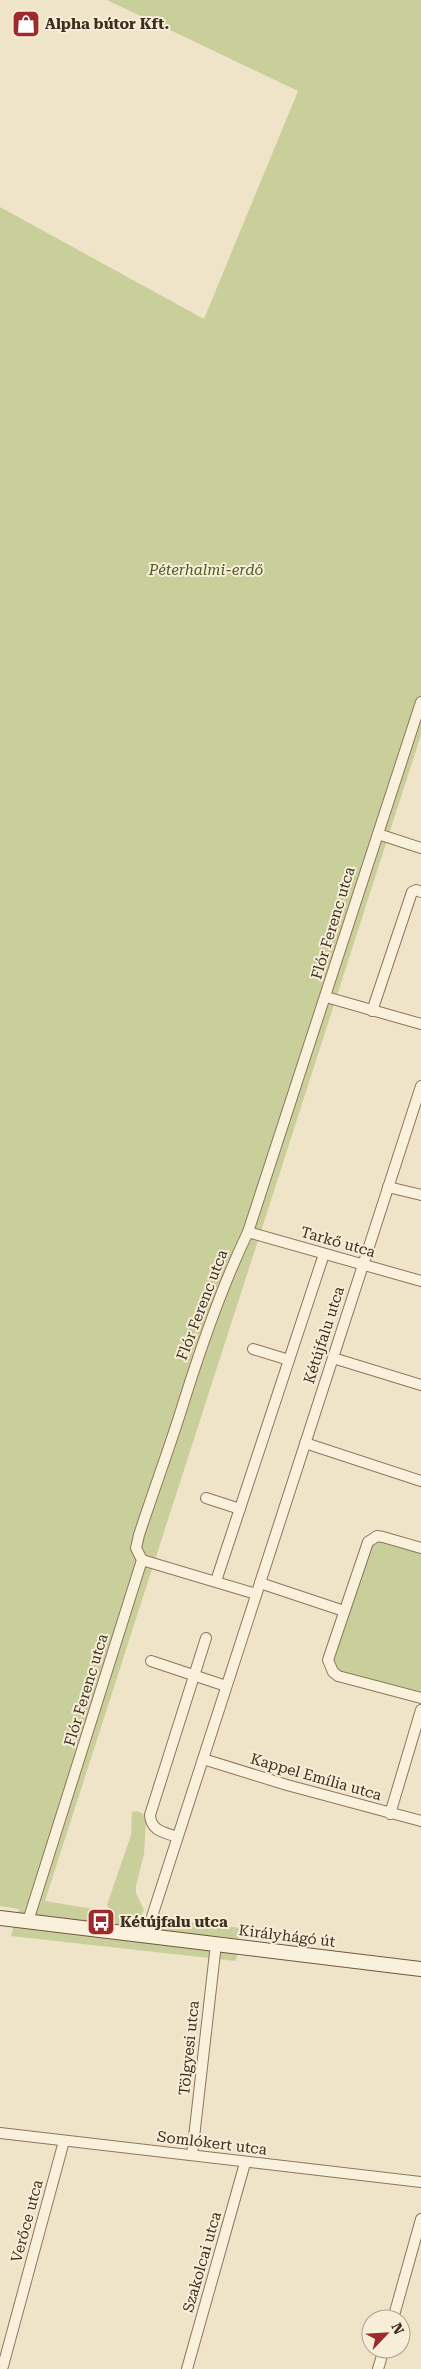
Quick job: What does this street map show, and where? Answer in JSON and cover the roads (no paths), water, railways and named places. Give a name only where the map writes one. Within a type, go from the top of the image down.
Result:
[{"type":"street","name":"Flór Ferenc utca","points":[[28,1921],[142,1560],[136,1548],[139,1535],[185,1398],[199,1349],[227,1275],[248,1232],[421,702]]},
{"type":"street","points":[[378,834],[421,848]]},
{"type":"street","points":[[372,1010],[412,892],[416,890],[421,892]]},
{"type":"street","points":[[326,997],[421,1024]]},
{"type":"street","name":"Kétújfalu utca","points":[[146,1935],[388,1187],[418,1108],[421,1086]]},
{"type":"street","points":[[388,1187],[421,1195]]},
{"type":"street","name":"Tarkő utca","points":[[248,1232],[421,1281]]},
{"type":"street","name":"Kétújfalu utca","points":[[216,1581],[324,1254]]},
{"type":"street","name":"Kétújfalu utca","points":[[253,1349],[289,1360]]},
{"type":"street","points":[[333,1358],[421,1385]]},
{"type":"street","points":[[305,1444],[421,1481]]},
{"type":"street","points":[[206,1498],[240,1509]]},
{"type":"street","points":[[421,1548],[377,1536],[368,1542],[328,1660],[333,1672],[338,1676],[421,1698]]},
{"type":"street","points":[[142,1560],[256,1594]]},
{"type":"street","points":[[260,1583],[344,1611]]},
{"type":"street","points":[[177,1837],[154,1829],[150,1823],[150,1815],[206,1638]]},
{"type":"street","points":[[150,1661],[226,1686]]},
{"type":"street","points":[[390,1814],[421,1710]]},
{"type":"street","name":"Kappel Emília utca","points":[[203,1759],[287,1785],[421,1821]]},
{"type":"street","name":"Királyhágó út","points":[[0,1918],[421,1969]]},
{"type":"street","name":"Tölgyesi utca","points":[[192,2155],[216,1944]]},
{"type":"street","name":"Somlókert utca","points":[[0,2133],[421,2182]]},
{"type":"street","name":"Verőce utca","points":[[1,2366],[64,2141]]},
{"type":"street","name":"Szakolcai utca","points":[[187,2369],[245,2163]]},
{"type":"street","points":[[396,2309],[421,2219]]},
{"type":"street","points":[[1,2366],[13,2369]]},
{"type":"place","name":"Alpha bútor Kft.","points":[[26,24]]},
{"type":"place","name":"Kétújfalu utca","points":[[101,1922]]},
{"type":"park label","name":"Péterhalmi-erdő","points":[[206,570]]}]
